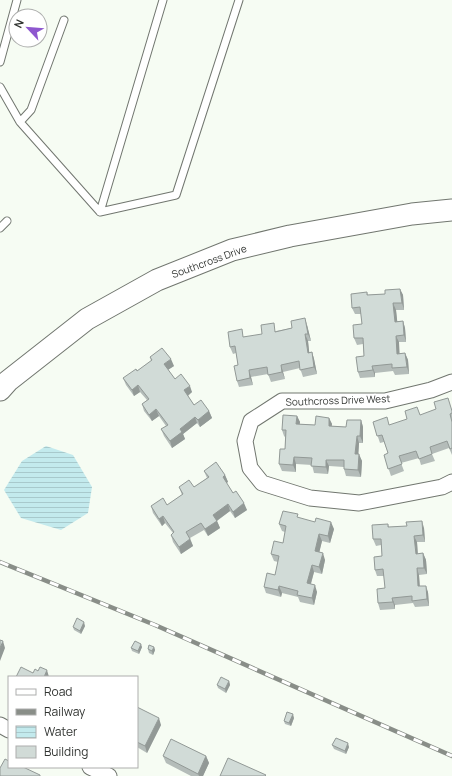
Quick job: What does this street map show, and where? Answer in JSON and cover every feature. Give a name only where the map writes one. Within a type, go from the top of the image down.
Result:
[{"type":"street","name":"Southcross Drive","points":[[0,390],[8,381],[87,319],[157,280],[232,250],[290,236],[412,214],[452,210]]},
{"type":"street","name":"Southcross Drive West","points":[[452,382],[431,390],[385,401],[282,401],[251,421],[245,441],[250,468],[262,483],[310,498],[359,503],[442,487],[452,482]]},
{"type":"street","points":[[92,768],[109,776]]},
{"type":"lane","points":[[0,62],[17,0]]},
{"type":"lane","points":[[100,212],[163,0]]},
{"type":"lane","points":[[100,212],[176,195],[239,0]]},
{"type":"lane","points":[[20,122],[31,110],[64,20]]},
{"type":"lane","points":[[0,87],[20,122],[100,212]]},
{"type":"lane","points":[[0,228],[7,221]]},
{"type":"water","points":[[46,446],[73,455],[92,487],[88,513],[61,530],[21,518],[4,490],[22,461]]},
{"type":"building","points":[[400,289],[402,303],[393,303],[395,322],[403,321],[404,335],[396,336],[397,354],[405,353],[407,367],[392,368],[392,364],[372,366],[373,370],[358,372],[356,357],[364,356],[363,338],[354,338],[353,325],[362,324],[360,307],[352,308],[351,294],[367,292],[367,295],[385,294],[385,290]]},
{"type":"building","points":[[305,318],[308,334],[305,334],[308,353],[312,352],[314,367],[300,370],[299,361],[281,365],[282,372],[268,375],[267,367],[249,370],[250,378],[237,381],[234,366],[238,365],[235,346],[230,347],[228,332],[242,329],[243,337],[262,334],[261,325],[274,323],[275,332],[292,328],[291,321]]},
{"type":"building","points":[[162,348],[171,359],[164,364],[175,379],[181,374],[190,386],[184,390],[194,405],[201,400],[209,411],[198,420],[195,417],[180,429],[182,432],[170,441],[161,429],[168,425],[156,409],[149,415],[142,404],[149,399],[138,385],[132,390],[123,378],[136,369],[137,371],[152,360],[150,357]]},
{"type":"building","points":[[448,398],[452,411],[450,414],[452,422],[452,448],[450,449],[447,441],[430,447],[432,454],[419,459],[416,451],[399,456],[402,464],[388,469],[384,455],[388,453],[382,435],[377,436],[373,422],[387,417],[389,425],[407,419],[405,411],[417,407],[420,415],[436,409],[434,402]]},
{"type":"building","points":[[283,415],[297,416],[296,424],[315,425],[316,416],[329,418],[329,426],[346,427],[347,420],[361,420],[360,436],[357,436],[355,454],[359,454],[358,470],[344,469],[344,460],[326,460],[326,467],[311,466],[312,458],[294,457],[293,465],[279,464],[280,449],[285,449],[286,430],[282,430]]},
{"type":"building","points":[[216,462],[225,475],[223,477],[233,493],[236,491],[244,503],[233,512],[228,504],[213,515],[217,521],[205,529],[201,523],[186,532],[190,539],[179,547],[171,535],[174,532],[163,516],[159,519],[151,506],[163,498],[167,505],[183,494],[179,487],[189,480],[194,487],[209,477],[204,471]]},
{"type":"building","points":[[283,511],[298,514],[297,517],[315,522],[316,518],[331,522],[328,536],[319,534],[315,551],[323,553],[319,567],[312,565],[307,583],[315,585],[312,598],[297,595],[298,591],[279,586],[278,590],[264,587],[267,573],[275,575],[279,556],[271,554],[274,541],[283,543],[286,526],[279,524]]},
{"type":"building","points":[[422,521],[423,535],[414,536],[416,554],[423,553],[424,568],[417,568],[418,586],[426,586],[427,599],[412,601],[412,596],[392,598],[393,602],[378,603],[377,589],[385,588],[383,569],[375,570],[374,557],[382,556],[381,539],[373,539],[372,525],[388,524],[388,527],[407,526],[406,522]]},
{"type":"building","points":[[77,618],[84,622],[80,631],[73,627]]},
{"type":"building","points":[[0,640],[3,641],[0,648]]},
{"type":"building","points":[[135,641],[141,644],[138,651],[131,648]]},
{"type":"building","points":[[149,645],[154,647],[152,651],[148,649]]},
{"type":"building","points":[[21,667],[33,673],[35,669],[38,671],[40,667],[47,670],[44,676],[16,676]]},
{"type":"building","points":[[221,677],[229,681],[225,689],[217,685]]},
{"type":"building","points":[[138,708],[159,718],[145,746],[138,742]]},
{"type":"building","points":[[287,712],[293,714],[289,723],[284,721]]},
{"type":"building","points":[[336,738],[348,743],[345,751],[332,745]]},
{"type":"building","points":[[171,739],[206,756],[198,774],[163,756]]},
{"type":"building","points":[[228,758],[266,775],[220,776]]},
{"type":"building","points":[[5,759],[8,760],[8,768],[25,768],[40,776],[0,776],[0,768]]},
{"type":"railway","points":[[0,562],[155,625],[452,756]]}]
